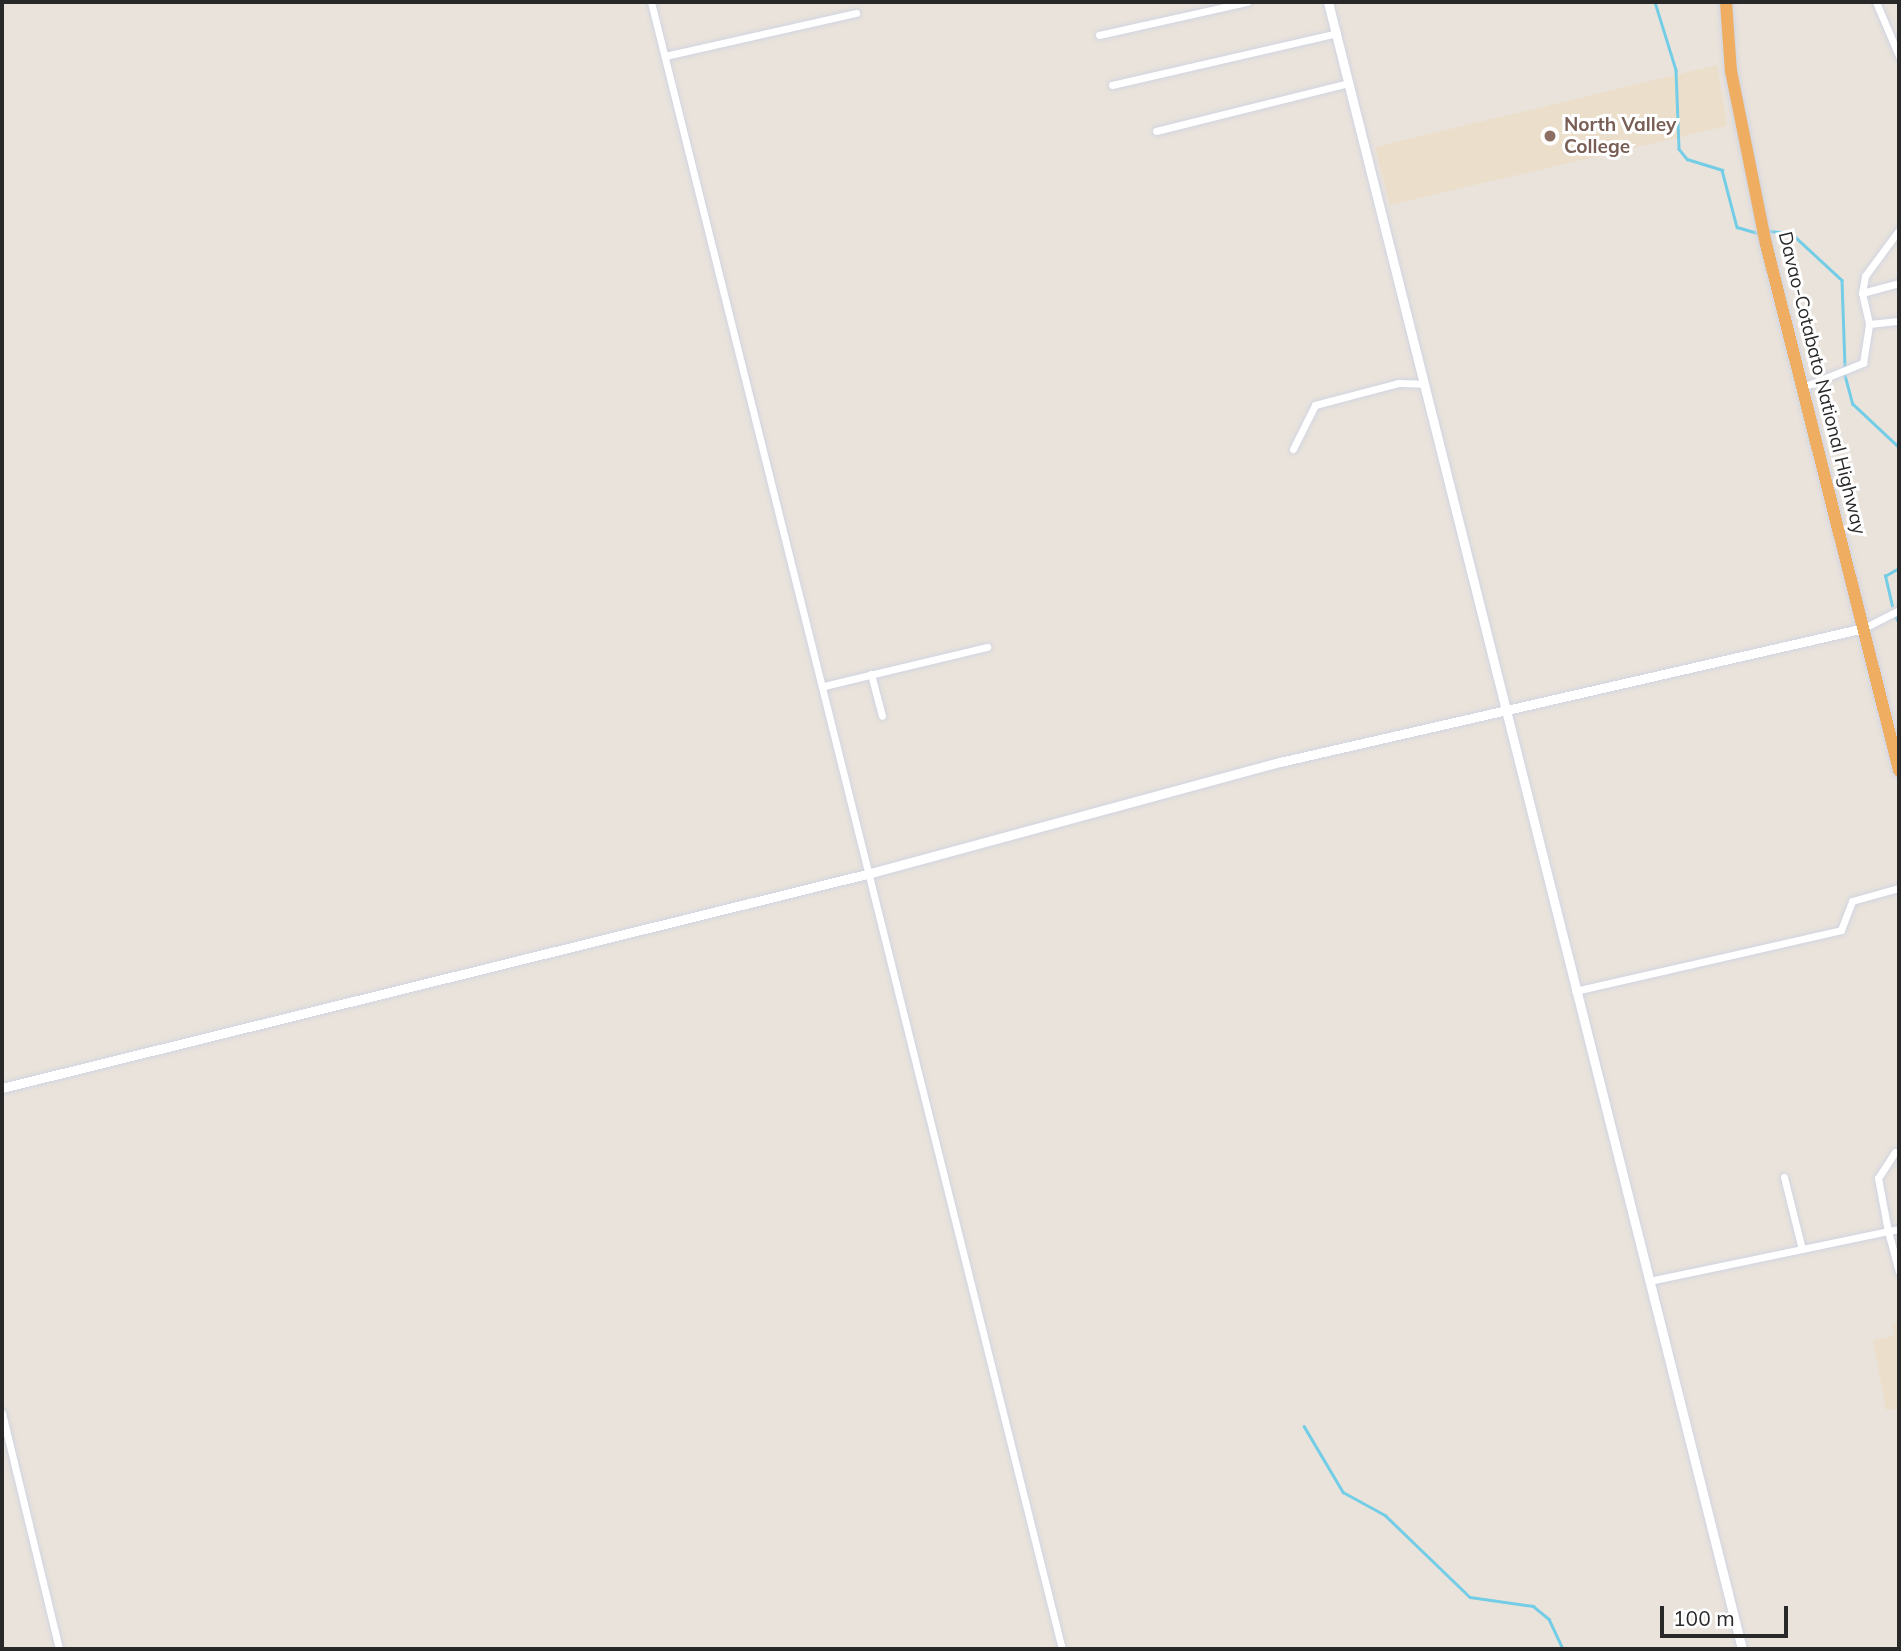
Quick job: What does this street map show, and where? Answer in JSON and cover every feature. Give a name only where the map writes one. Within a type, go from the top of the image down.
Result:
[{"type":"highway","name":"Davao-Cotabato National Highway","points":[[1729,2],[1731,71],[1760,219],[1899,770]]},
{"type":"street","points":[[651,2],[871,873],[1062,1649]]},
{"type":"street","points":[[1099,35],[1247,2]]},
{"type":"street","points":[[1328,2],[1742,1649]]},
{"type":"street","points":[[1876,2],[1899,56]]},
{"type":"street","points":[[665,56],[856,13]]},
{"type":"street","points":[[1112,85],[1336,33]]},
{"type":"street","points":[[1156,131],[1349,83]]},
{"type":"street","points":[[1803,387],[1863,363],[1869,324],[1862,293],[1865,276],[1887,250],[1899,230]]},
{"type":"street","points":[[1887,250],[1899,247]]},
{"type":"street","points":[[1862,293],[1899,283]]},
{"type":"street","points":[[1869,324],[1899,321]]},
{"type":"street","points":[[1293,449],[1315,405],[1398,383],[1423,384]]},
{"type":"street","points":[[2,1088],[871,873],[1280,762],[1864,628],[1899,610]]},
{"type":"street","points":[[824,687],[987,647]]},
{"type":"street","points":[[871,674],[881,716]]},
{"type":"street","points":[[1575,991],[1841,930],[1852,901],[1899,888]]},
{"type":"street","points":[[1895,1152],[1877,1174],[1899,1272]]},
{"type":"street","points":[[1784,1177],[1801,1249]]},
{"type":"street","points":[[1649,1281],[1899,1229]]},
{"type":"street","points":[[2,1413],[59,1649]]},
{"type":"shaded area","name":"North Valley College","points":[[1717,65],[1727,126],[1390,205],[1375,147]]},
{"type":"shaded area","points":[[1899,1322],[1899,1408],[1886,1410],[1873,1340],[1894,1336],[1892,1323]]},
{"type":"waterway","points":[[1655,2],[1676,70],[1679,149],[1687,159],[1722,170],[1737,227],[1758,233]]},
{"type":"waterway","points":[[1768,231],[1791,233],[1842,280],[1845,368]]},
{"type":"waterway","points":[[1845,375],[1853,404],[1899,447]]},
{"type":"waterway","points":[[1892,606],[1885,576],[1899,568]]},
{"type":"waterway","points":[[1896,617],[1899,622]]},
{"type":"waterway","points":[[1304,1426],[1343,1492],[1385,1515],[1470,1597],[1533,1606],[1549,1619],[1563,1649]]},
{"type":"place","name":"North Valley College","points":[[1550,136]]}]
